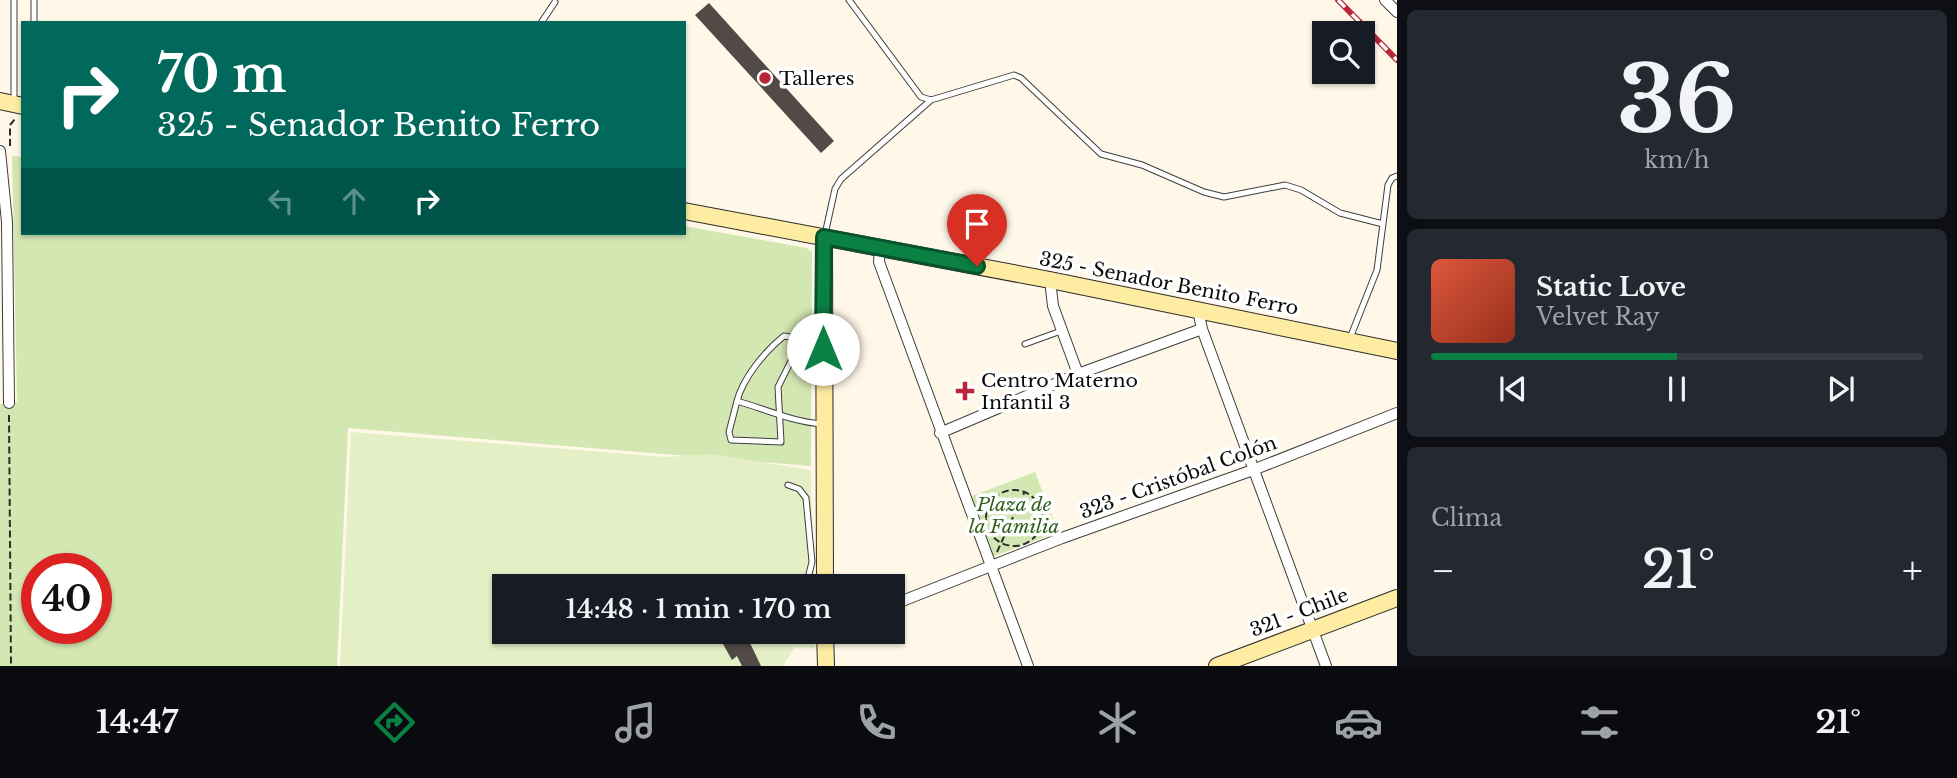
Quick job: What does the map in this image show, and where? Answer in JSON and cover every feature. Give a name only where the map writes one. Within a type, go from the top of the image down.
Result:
[{"type":"main road","name":"325 - Senador Benito Ferro","points":[[686,211],[1050,280],[1397,351]]},
{"type":"main road","points":[[824,237],[825,574]]},
{"type":"main road","name":"321 - Chile","points":[[1217,666],[1397,598]]},
{"type":"main road","points":[[825,644],[826,666]]},
{"type":"street","points":[[1385,0],[1397,12]]},
{"type":"street","points":[[5,149],[1,170],[4,361],[9,404]]},
{"type":"street","points":[[880,248],[879,262],[1028,666]]},
{"type":"street","points":[[1050,280],[1050,296],[1078,374]]},
{"type":"street","points":[[1198,310],[1202,329],[1326,666]]},
{"type":"street","points":[[940,433],[1078,374],[1202,329]]},
{"type":"street","name":"323 - Cristóbal Colón","points":[[905,600],[1062,538],[1253,470],[1397,412]]},
{"type":"lane","points":[[12,104],[14,0]]},
{"type":"lane","points":[[34,0],[34,21]]},
{"type":"lane","points":[[849,0],[912,89],[931,100]]},
{"type":"lane","points":[[542,21],[555,2]]},
{"type":"lane","points":[[824,237],[828,212],[841,178],[931,100],[1014,75],[1021,78],[1089,146],[1101,154],[1142,165],[1204,192],[1224,197],[1285,185],[1301,190],[1340,213],[1383,224]]},
{"type":"lane","points":[[1349,341],[1377,270],[1388,185],[1392,178],[1397,176]]},
{"type":"lane","points":[[1025,344],[1061,331]]},
{"type":"lane","points":[[784,336],[790,337],[798,346],[778,387],[782,414],[781,442],[735,441],[729,432],[737,401],[743,384],[775,344],[784,336]]},
{"type":"lane","points":[[737,401],[808,424],[824,424]]},
{"type":"lane","points":[[788,485],[799,489],[806,498],[812,562],[809,574]]},
{"type":"path","points":[[5,149],[10,125],[17,118],[21,119]]},
{"type":"path","points":[[9,404],[11,666]]},
{"type":"path","points":[[1005,492],[1025,492],[1039,506],[1042,516],[1039,531],[1029,542],[1020,546],[1000,543],[987,528],[986,518],[990,504],[1005,492]]},
{"type":"path","points":[[1000,543],[1025,492]]},
{"type":"green space","points":[[12,155],[21,157],[21,235],[686,235],[686,226],[807,248],[812,252],[811,466],[348,428],[337,666],[0,666],[0,404],[17,402]]},
{"type":"green space","points":[[351,432],[667,457],[711,454],[811,470],[814,574],[492,574],[492,644],[815,644],[815,648],[795,647],[783,666],[340,666]]},
{"type":"green space","name":"Plaza de la Familia","points":[[1035,472],[1058,532],[992,557],[969,497]]},
{"type":"building","name":"Talleres","points":[[709,3],[834,141],[821,153],[695,15]]},
{"type":"building","points":[[723,644],[750,644],[761,666],[742,666],[737,656],[732,660]]},
{"type":"railway","points":[[1338,0],[1397,60]]},
{"type":"place","name":"Talleres","points":[[765,78]]},
{"type":"place","name":"Centro Materno Infantil 3","points":[[965,391]]},
{"type":"route","points":[[823,349],[824,237],[977,266]]}]
